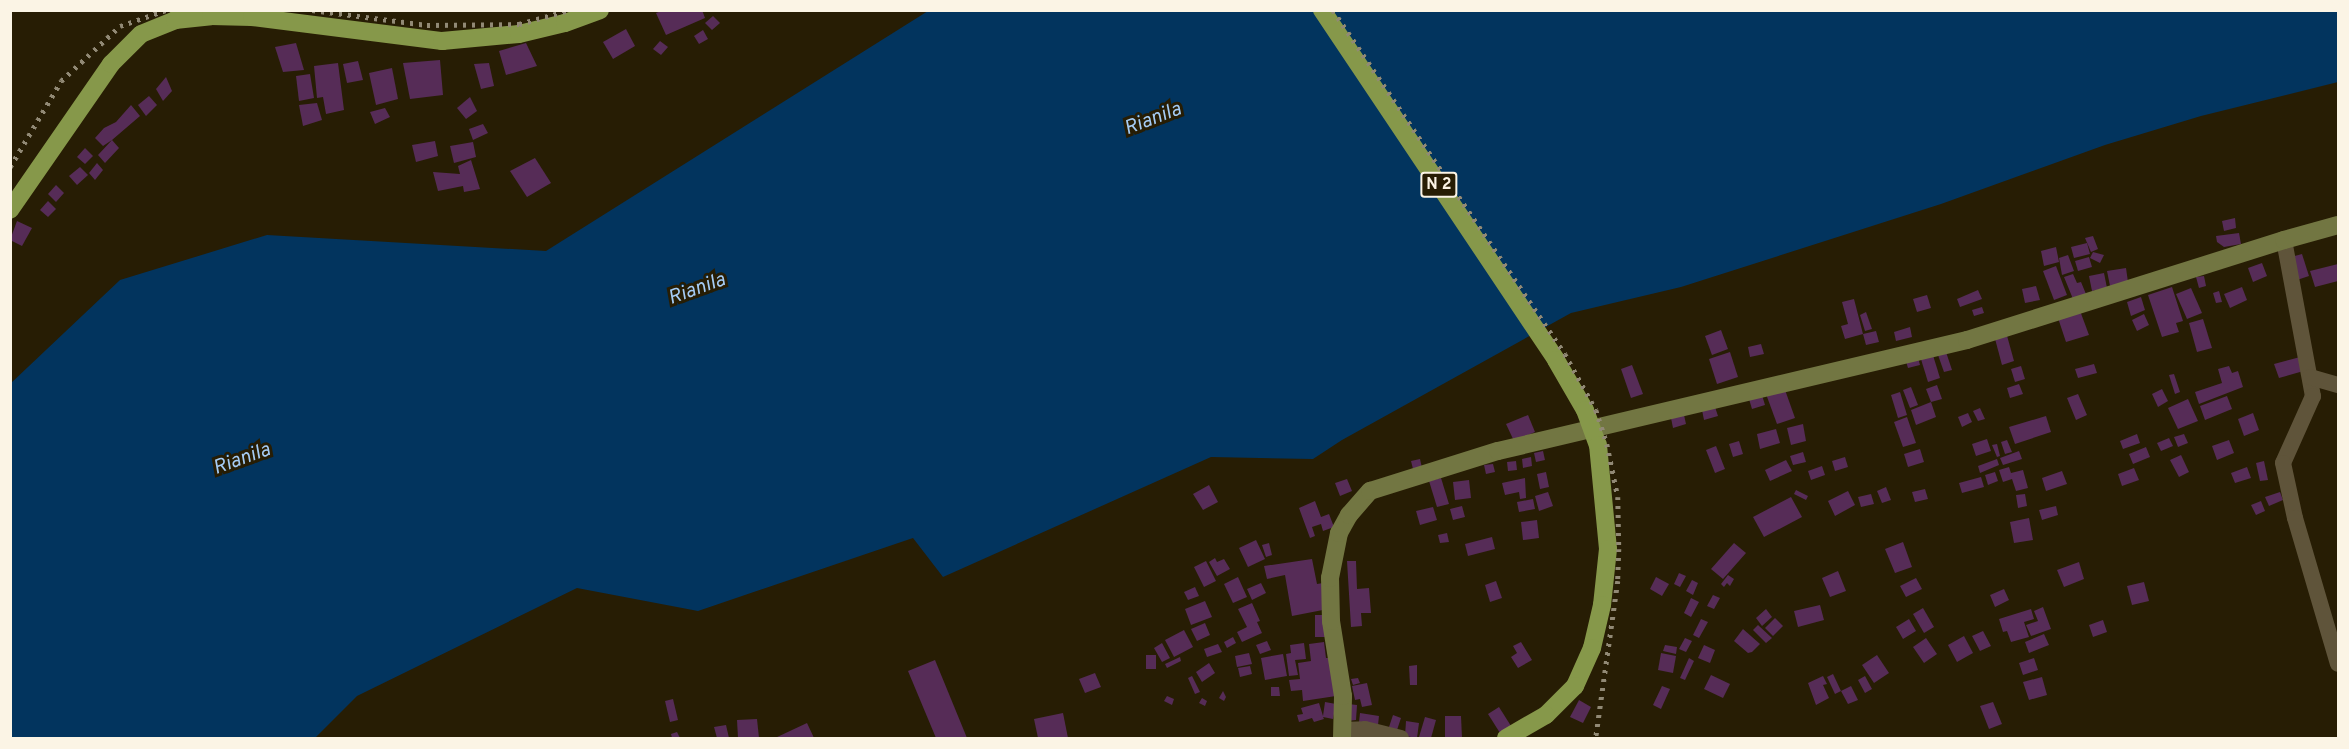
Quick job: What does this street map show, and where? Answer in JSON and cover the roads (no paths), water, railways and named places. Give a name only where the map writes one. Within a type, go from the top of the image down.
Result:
[{"type":"main road","points":[[10,210],[111,64],[141,34],[175,20],[208,13],[442,41],[519,34],[565,23],[600,10]]},
{"type":"main road","name":"N 2","points":[[1322,10],[1556,360],[1585,410],[1598,446],[1608,549],[1602,605],[1592,648],[1575,686],[1546,715],[1506,738]]},
{"type":"street","points":[[1401,738],[1365,729],[1342,734],[1343,696],[1331,621],[1330,578],[1339,533],[1349,515],[1370,491],[1498,451],[1967,340],[2338,225]]},
{"type":"street","points":[[2284,240],[2313,396],[2283,463],[2295,518],[2338,663]]},
{"type":"street","points":[[2310,377],[2338,385]]},
{"type":"water","name":"Rianila","points":[[928,11],[2338,11],[2338,82],[2201,116],[2105,145],[1941,204],[1681,287],[1571,313],[1342,440],[1313,459],[1211,457],[943,577],[913,538],[698,611],[577,588],[357,696],[315,738],[11,738],[10,384],[120,280],[267,235],[546,251]]},
{"type":"railway","points":[[10,167],[61,81],[120,26],[166,10]]},
{"type":"railway","points":[[312,10],[427,25],[519,24],[570,10]]},
{"type":"railway","points":[[1333,10],[1565,354],[1596,410],[1607,444],[1618,497],[1619,549],[1618,581],[1596,738]]}]
